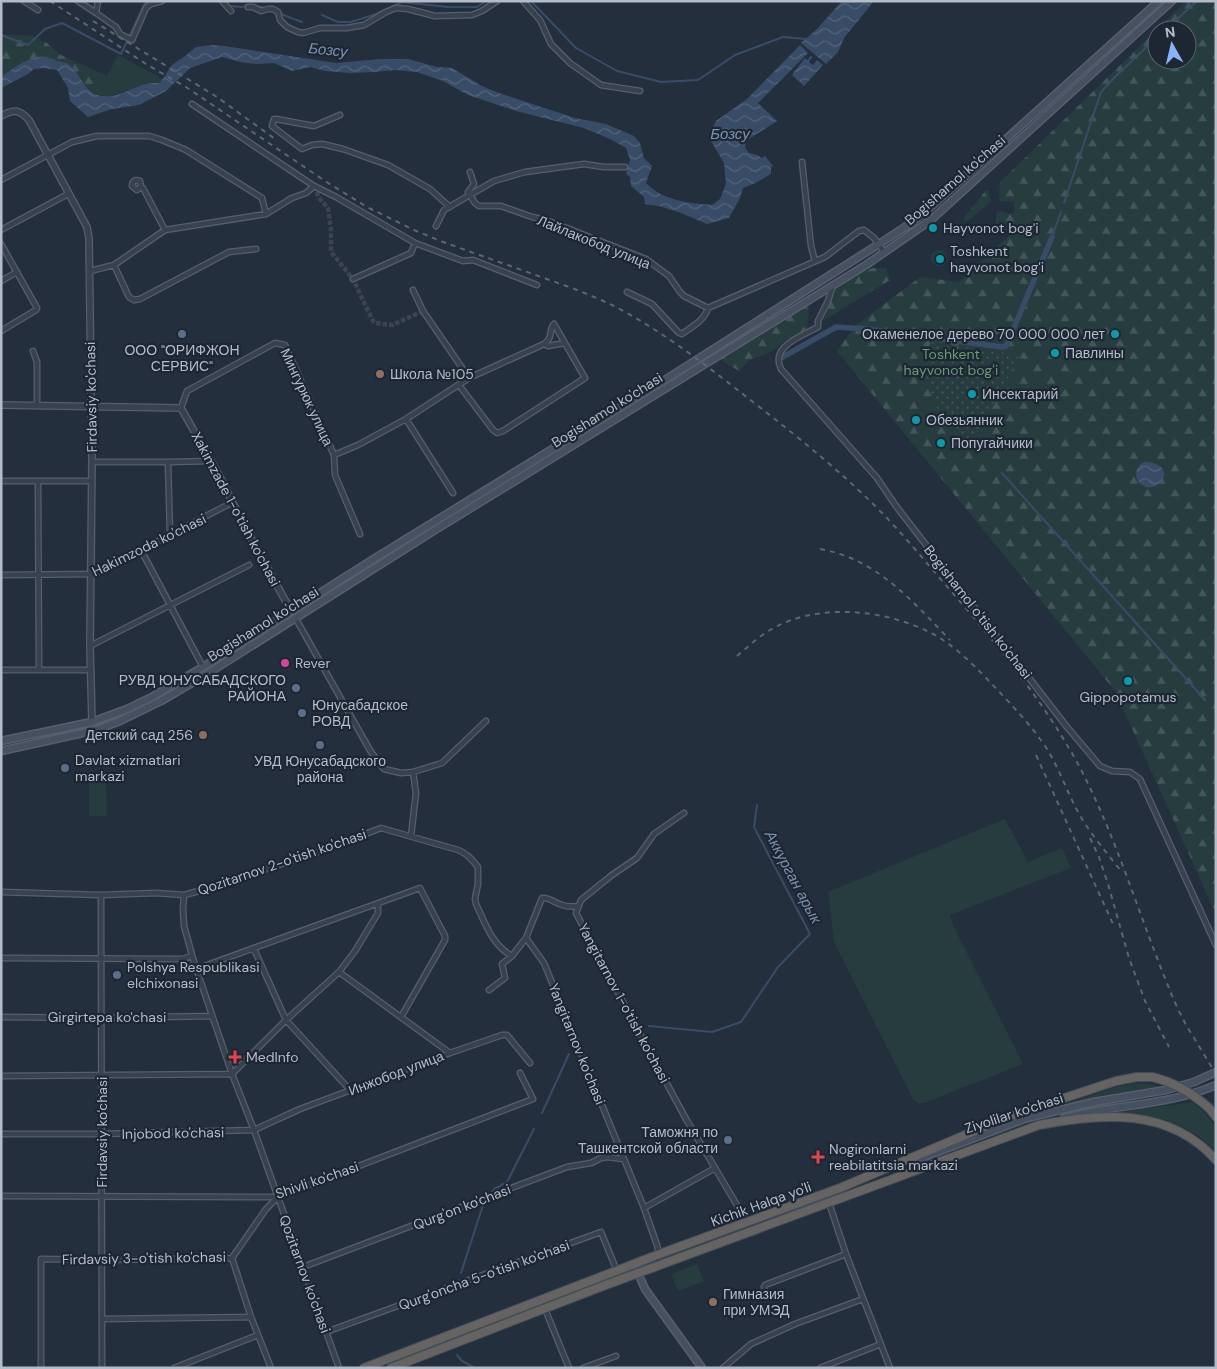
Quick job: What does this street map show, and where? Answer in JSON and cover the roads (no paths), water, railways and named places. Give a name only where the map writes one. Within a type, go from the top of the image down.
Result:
[{"type":"highway","name":"Kichik Halqa yo'li","points":[[364,1368],[657,1255],[852,1184],[989,1124],[1031,1108],[1116,1081],[1137,1077],[1152,1077],[1171,1083],[1209,1108],[1216,1117]]},
{"type":"highway","name":"Kichik Halqa yo'li","points":[[391,1368],[828,1202],[1039,1125],[1069,1119],[1101,1116],[1137,1118],[1180,1131],[1201,1145],[1216,1160]]},
{"type":"highway","points":[[825,1193],[828,1202]]},
{"type":"main road","name":"Bogishamol ko'chasi","points":[[1,751],[80,735],[120,721],[144,710],[208,674],[377,568],[433,527],[879,244],[911,223],[929,208],[1159,1]]},
{"type":"main road","name":"Bogishamol ko'chasi","points":[[1,741],[92,722],[140,704],[203,667],[372,560],[433,527],[834,285],[936,216],[1172,1]]},
{"type":"main road","points":[[1119,38],[1120,43],[1124,44]]},
{"type":"main road","points":[[372,560],[377,568]]},
{"type":"main road","points":[[291,611],[296,619]]},
{"type":"main road","name":"Ziyolilar ko'chasi","points":[[852,1184],[1027,1118],[1094,1102],[1166,1090],[1194,1082],[1216,1072]]},
{"type":"main road","name":"Ziyolilar ko'chasi","points":[[1039,1125],[1093,1111],[1194,1094],[1216,1084]]},
{"type":"main road","points":[[634,1264],[645,1289],[702,1368]]},
{"type":"street","points":[[24,1],[38,10]]},
{"type":"street","points":[[78,1],[116,27],[120,34],[132,40],[146,8],[151,4],[162,1]]},
{"type":"street","points":[[96,14],[98,1]]},
{"type":"street","points":[[222,1],[231,11]]},
{"type":"street","points":[[248,7],[261,11],[268,9],[278,12],[281,21],[288,27],[303,33],[318,29],[364,25],[396,8],[435,16],[472,15],[497,1]]},
{"type":"street","points":[[523,1],[540,20],[551,44],[570,63],[601,85],[640,91]]},
{"type":"street","points":[[192,104],[314,186],[362,211],[415,243],[463,261],[473,260],[537,284]]},
{"type":"street","name":"Firdavsiy ko'chasi","points":[[1,116],[16,111],[25,115],[29,120],[87,227],[90,238],[92,462],[90,646],[92,722]]},
{"type":"street","points":[[340,116],[314,126],[274,119],[272,126],[302,149],[322,144],[343,149],[388,165],[430,189],[450,207]]},
{"type":"street","points":[[1,180],[72,142],[97,136],[149,136],[176,145],[199,157],[262,198],[266,214]]},
{"type":"street","points":[[802,162],[811,246],[815,261]]},
{"type":"street","points":[[436,226],[444,210],[494,181],[525,172],[584,164],[604,167],[625,167]]},
{"type":"street","points":[[470,172],[474,184],[468,192],[470,196]]},
{"type":"street","points":[[90,271],[114,266],[165,230],[266,214],[292,198],[306,193],[314,186]]},
{"type":"street","points":[[141,187],[165,230]]},
{"type":"street","points":[[1,230],[68,194]]},
{"type":"street","name":"Лайлакобод улица","points":[[470,196],[479,206],[502,206],[546,220],[641,257],[669,276],[684,296],[708,308]]},
{"type":"street","points":[[626,292],[652,304],[679,334],[682,334],[704,318],[708,308],[825,257],[859,231],[864,230],[874,238],[884,252]]},
{"type":"street","points":[[353,279],[409,254],[415,243]]},
{"type":"street","points":[[1,244],[37,308],[1,331]]},
{"type":"street","points":[[114,266],[129,297],[134,300],[140,299],[229,252],[256,249]]},
{"type":"street","points":[[1,281],[17,272]]},
{"type":"street","name":"Bogishamol o'tish ko'chasi","points":[[834,285],[818,321],[818,327],[786,345],[781,350],[778,362],[782,372],[877,478],[1061,719],[1100,766],[1112,771],[1130,772],[1140,779],[1216,945]]},
{"type":"street","points":[[413,290],[423,311],[469,378]]},
{"type":"street","points":[[360,534],[335,475],[334,455],[358,445],[406,419],[469,378],[544,344],[549,341],[554,324],[585,378],[497,433],[459,385]]},
{"type":"street","name":"Мингурюк улица","points":[[181,408],[188,391],[275,343],[285,345],[334,455]]},
{"type":"street","points":[[544,344],[548,346],[565,343]]},
{"type":"street","points":[[33,351],[38,362],[37,405]]},
{"type":"street","points":[[1,405],[181,408]]},
{"type":"street","name":"Xakimzade 1-o'tish ko'chasi","points":[[181,408],[211,460],[291,611]]},
{"type":"street","points":[[406,419],[453,494]]},
{"type":"street","points":[[92,462],[211,460]]},
{"type":"street","points":[[168,462],[170,535]]},
{"type":"street","points":[[1,481],[91,481]]},
{"type":"street","points":[[38,481],[39,670]]},
{"type":"street","name":"Hakimzoda ko'chasi","points":[[1,575],[91,575],[233,502]]},
{"type":"street","points":[[141,550],[203,667]]},
{"type":"street","points":[[90,646],[249,565]]},
{"type":"street","points":[[296,619],[371,752],[384,769],[401,773],[413,772],[442,763],[486,721]]},
{"type":"street","points":[[1,670],[91,670]]},
{"type":"street","points":[[413,772],[416,793],[411,836],[464,852],[478,867],[476,904],[492,938],[512,956]]},
{"type":"street","name":"Yangitarnov 1-o'tish ko'chasi","points":[[684,813],[654,834],[637,858],[581,900],[576,913],[677,1103],[747,1222]]},
{"type":"street","name":"Qozitarnov 2-o'tish ko'chasi","points":[[1,892],[101,895],[156,893],[184,895],[318,852],[381,828],[411,836]]},
{"type":"street","points":[[196,969],[420,888],[445,936],[445,940],[401,1017]]},
{"type":"street","name":"Firdavsiy ko'chasi","points":[[101,895],[102,1368]]},
{"type":"street","name":"Qozitarnov ko'chasi","points":[[184,895],[184,926],[196,969],[232,1074],[254,1130],[339,1368]]},
{"type":"street","points":[[489,990],[505,978],[502,964],[512,956],[526,938],[544,897],[561,905],[579,906]]},
{"type":"street","points":[[1,1076],[232,1074],[286,1020],[339,972],[355,951],[378,913],[378,904]]},
{"type":"street","name":"Yangitarnov ko'chasi","points":[[526,938],[544,963],[644,1208],[658,1245],[659,1266]]},
{"type":"street","points":[[254,949],[286,1020],[350,1090]]},
{"type":"street","points":[[1,958],[182,959],[192,956]]},
{"type":"street","points":[[339,972],[450,1052]]},
{"type":"street","name":"Girgirtepa ko'chasi","points":[[1,1017],[212,1016]]},
{"type":"street","name":"Инжобод улица","points":[[254,1130],[300,1109],[450,1052],[502,1035],[507,1035],[530,1063]]},
{"type":"street","name":"Shivli ko'chasi","points":[[1,1196],[278,1197],[532,1099],[520,1073]]},
{"type":"street","name":"Injobod ko'chasi","points":[[1,1134],[101,1134],[254,1130]]},
{"type":"street","name":"Qurg'on ko'chasi","points":[[303,1267],[567,1168],[591,1163],[607,1157],[624,1159]]},
{"type":"street","points":[[644,1208],[715,1168]]},
{"type":"street","name":"Firdavsiy 3-o'tish ko'chasi","points":[[41,1368],[40,1259],[232,1258],[266,1209],[278,1197]]},
{"type":"street","points":[[828,1202],[890,1368]]},
{"type":"street","name":"Qurg'oncha 5-o'tish ko'chasi","points":[[326,1332],[602,1232],[617,1271]]},
{"type":"street","points":[[764,1291],[765,1285],[846,1254]]},
{"type":"street","points":[[232,1258],[251,1317],[271,1368]]},
{"type":"street","points":[[723,1368],[750,1344],[795,1324],[863,1299]]},
{"type":"street","points":[[545,1309],[569,1368]]},
{"type":"street","points":[[102,1319],[251,1317]]},
{"type":"street","points":[[174,1368],[258,1335]]},
{"type":"street","points":[[820,1368],[880,1344]]},
{"type":"street","points":[[584,1368],[616,1356]]},
{"type":"water","points":[[842,1],[874,1],[844,38],[838,52],[826,64],[801,43],[818,28]]},
{"type":"water","name":"Бозсу","points":[[211,45],[336,63],[408,59],[437,67],[452,68],[482,86],[499,93],[575,118],[606,124],[634,136],[640,143],[644,158],[652,166],[646,183],[660,194],[677,200],[712,205],[720,199],[726,184],[724,163],[711,141],[711,131],[716,121],[747,99],[800,45],[808,53],[758,103],[777,121],[746,142],[745,148],[749,153],[762,158],[765,156],[773,166],[771,174],[743,188],[740,198],[729,218],[707,224],[681,213],[645,204],[644,197],[631,186],[630,177],[626,174],[630,160],[626,148],[610,139],[584,128],[516,111],[468,95],[443,81],[417,72],[395,70],[350,73],[326,71],[310,67],[292,71],[274,63],[257,64],[222,57],[190,68],[166,91],[139,105],[112,109],[88,117],[70,101],[68,88],[57,70],[34,69],[1,88],[1,77],[11,70],[28,60],[46,57],[70,65],[93,93],[111,96],[144,84],[160,83],[172,65],[196,47]]},
{"type":"water","points":[[811,56],[809,62],[813,65],[817,60],[823,65],[804,86],[792,75],[805,58],[807,60]]},
{"type":"water","points":[[1144,462],[1158,465],[1163,470],[1163,478],[1153,487],[1144,486],[1138,481],[1137,470]]},
{"type":"waterway","points":[[226,1],[230,6],[248,6]]},
{"type":"waterway","points":[[322,15],[338,22],[351,22],[376,14],[402,2],[448,7],[477,7],[486,1]]},
{"type":"waterway","points":[[531,1],[576,48],[617,71],[661,82],[698,80],[735,55],[783,37],[806,39]]},
{"type":"waterway","name":"Аккурган арык","points":[[1176,20],[1197,1]]},
{"type":"waterway","points":[[1,35],[28,45],[45,29],[62,23],[121,54],[145,3],[152,2]]},
{"type":"waterway","points":[[255,6],[266,8]]},
{"type":"waterway","points":[[279,11],[283,15],[302,22]]},
{"type":"waterway","name":"Аккурган арык","points":[[1064,203],[1101,92],[1147,47]]},
{"type":"waterway","name":"Аккурган арык","points":[[1052,237],[1061,212]]},
{"type":"waterway","points":[[934,338],[1006,346],[1052,237]]},
{"type":"waterway","points":[[783,357],[836,327],[926,337]]},
{"type":"waterway","points":[[1002,473],[1205,700]]},
{"type":"waterway","name":"Аккурган арык","points":[[649,1026],[712,1032],[741,1022],[778,967],[810,934],[754,827],[757,805]]},
{"type":"waterway","name":"Аккурган арык","points":[[542,1113],[569,1054]]},
{"type":"waterway","name":"Аккурган арык","points":[[491,1194],[494,1189],[507,1182],[534,1129]]},
{"type":"waterway","name":"Аккурган арык","points":[[461,1273],[483,1205],[488,1198]]},
{"type":"waterway","name":"Аккурган арык","points":[[457,1355],[462,1361],[475,1368]]},
{"type":"tunnel","points":[[314,186],[319,198],[328,208],[331,252],[353,279],[373,321],[375,323],[392,325],[423,311]]},
{"type":"railway","points":[[50,1],[146,64],[186,87],[325,181],[367,207],[443,242],[572,288],[629,314],[680,347],[728,383],[851,483],[894,525],[974,619],[1007,658],[1052,720],[1093,793],[1177,1007],[1216,1074]]},
{"type":"railway","points":[[93,21],[217,97],[275,139]]},
{"type":"railway","points":[[820,549],[840,554],[859,562],[892,583],[950,640]]},
{"type":"railway","points":[[737,656],[770,630],[789,621],[809,615],[830,612],[873,614],[894,619],[944,640],[972,664],[1006,699],[1046,747],[1081,818],[1121,871]]},
{"type":"railway","points":[[1036,755],[1113,924]]},
{"type":"railway","points":[[1090,838],[1099,857],[1129,958],[1145,1001],[1169,1047]]},
{"type":"place","name":"Hayvonot bog'i","points":[[933,228]]},
{"type":"place","name":"Toshkent hayvonot bog'i","points":[[940,259]]},
{"type":"place","name":"ООО \"ОРИФЖОН СЕРВИС\"","points":[[182,334]]},
{"type":"place","name":"Окаменелое дерево 70 000 000 лет","points":[[1115,334]]},
{"type":"place","name":"Павлины","points":[[1055,353]]},
{"type":"place","name":"Школа №105","points":[[380,374]]},
{"type":"place","name":"Инсектарий","points":[[972,394]]},
{"type":"place","name":"Обезьянник","points":[[916,420]]},
{"type":"place","name":"Попугайчики","points":[[941,443]]},
{"type":"place","name":"Rever","points":[[285,663]]},
{"type":"place","name":"Gippopotamus","points":[[1128,681]]},
{"type":"place","name":"РУВД ЮНУСАБАДСКОГО РАЙОНА","points":[[296,688]]},
{"type":"place","name":"Юнусабадское РОВД","points":[[302,713]]},
{"type":"place","name":"Детский сад 256","points":[[203,735]]},
{"type":"place","name":"УВД Юнусабадского района","points":[[320,745]]},
{"type":"place","name":"Davlat xizmatlari markazi","points":[[65,768]]},
{"type":"place","name":"Polshya Respublikasi elchixonasi","points":[[117,975]]},
{"type":"place","name":"MedInfo","points":[[235,1057]]},
{"type":"place","name":"Таможня по Ташкентской области","points":[[728,1140]]},
{"type":"place","name":"Nogironlarni reabilatitsia markazi","points":[[818,1157]]},
{"type":"place","name":"Гимназия при УМЭД","points":[[713,1302]]},
{"type":"park label","name":"Toshkent hayvonot bogʻi","points":[[951,362]]}]
